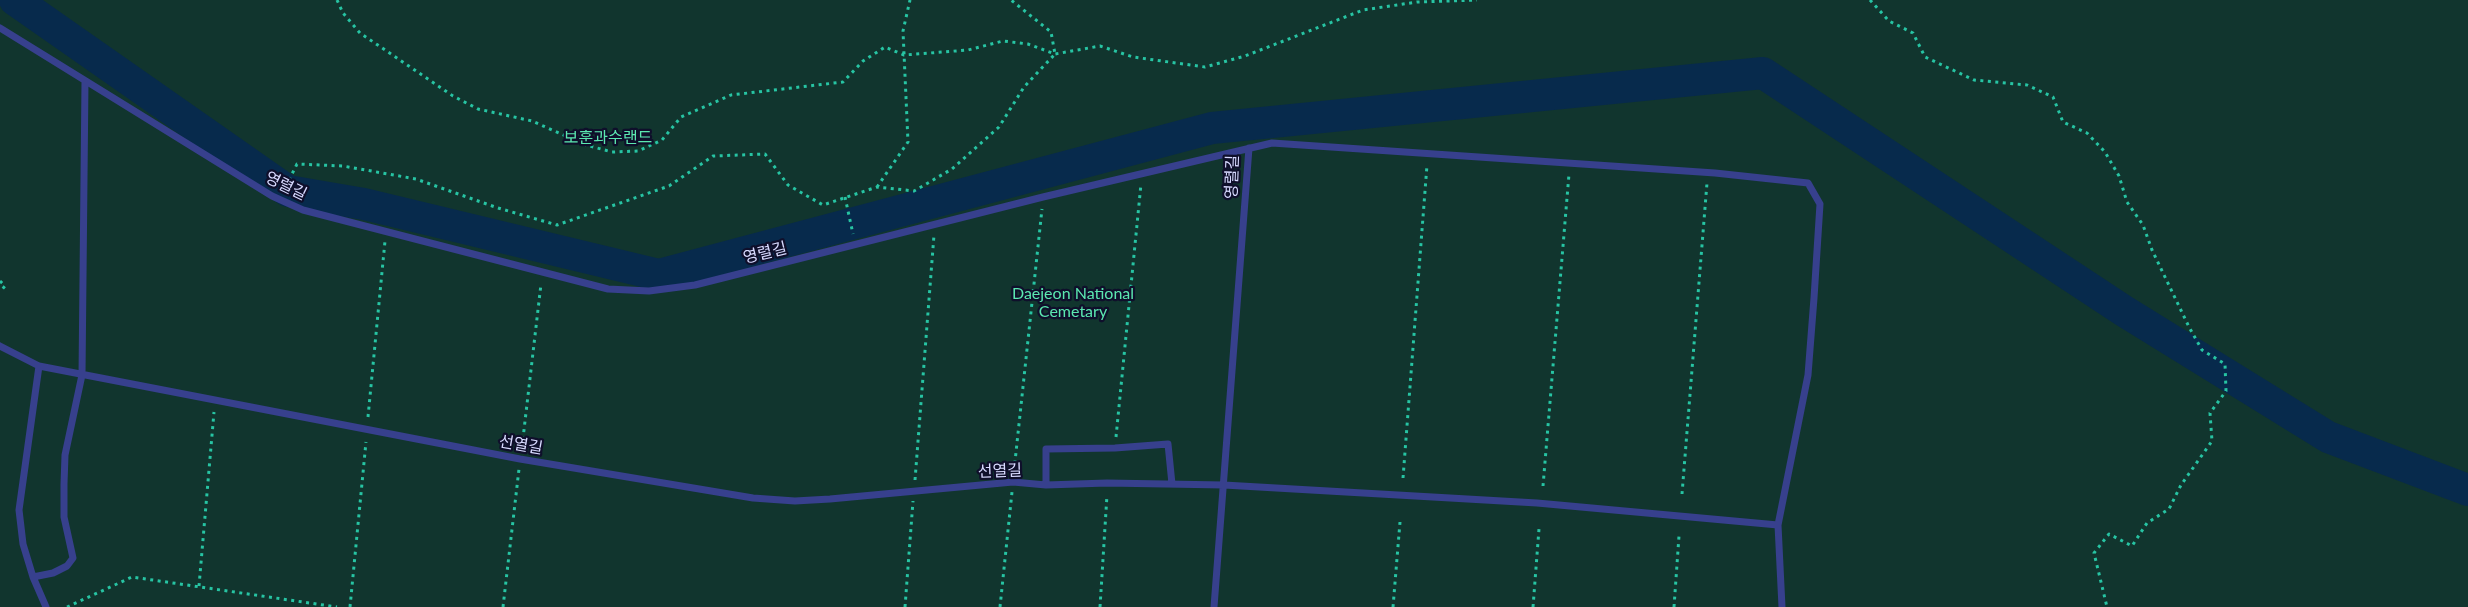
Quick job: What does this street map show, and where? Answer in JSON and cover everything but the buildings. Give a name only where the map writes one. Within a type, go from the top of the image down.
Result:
[{"type":"lane","name":"영렬길","points":[[0,28],[272,196],[303,210],[608,289],[649,291],[695,285],[1043,197],[1249,148],[1214,607]]},
{"type":"lane","points":[[33,577],[53,573],[67,566],[72,558],[64,517],[65,455],[82,375],[85,81]]},
{"type":"lane","points":[[1249,148],[1272,143],[1707,173],[1808,183],[1820,204],[1808,375],[1778,525],[1782,607]]},
{"type":"lane","name":"선열길","points":[[0,346],[39,366],[82,375],[520,459],[753,498],[795,501],[1013,482],[1046,485]]},
{"type":"lane","points":[[39,366],[19,510],[23,544],[33,577],[46,607]]},
{"type":"lane","points":[[1172,484],[1168,444],[1115,448],[1046,449],[1046,485],[1107,483],[1224,485],[1537,503],[1778,525]]},
{"type":"path","points":[[337,0],[343,13],[360,33],[408,68],[453,96],[478,109],[532,121],[586,145],[612,152],[638,151],[662,140],[681,117],[731,95],[843,82],[863,61],[885,47],[904,55],[968,51],[1003,42],[1028,44],[1055,54],[1100,46],[1133,57],[1205,67],[1245,56],[1363,10],[1417,2],[1477,0]]},
{"type":"path","points":[[877,187],[908,142],[903,31],[910,0]]},
{"type":"path","points":[[1011,0],[1052,32],[1055,54]]},
{"type":"path","points":[[1870,0],[1889,21],[1913,33],[1925,57],[1974,80],[2027,85],[2053,97],[2063,122],[2087,133],[2105,152],[2119,176],[2127,202],[2143,225],[2152,250],[2202,350],[2225,364],[2226,391],[2210,412],[2212,441],[2181,485],[2169,509],[2147,523],[2132,546],[2109,534],[2102,540],[2094,554],[2107,607]]},
{"type":"path","points":[[289,180],[297,164],[343,166],[416,179],[557,225],[669,186],[713,156],[765,154],[788,185],[823,205],[877,187],[914,191],[952,169],[999,127],[1024,87],[1055,54]]},
{"type":"path","points":[[1403,478],[1428,154]]},
{"type":"path","points":[[1543,486],[1570,164]]},
{"type":"path","points":[[1115,448],[1142,173]]},
{"type":"path","points":[[1682,494],[1707,173]]},
{"type":"path","points":[[845,197],[852,231]]},
{"type":"path","points":[[1000,607],[1043,197]]},
{"type":"path","points":[[905,607],[935,224]]},
{"type":"path","points":[[503,607],[542,272]]},
{"type":"path","points":[[0,281],[5,286],[0,292]]},
{"type":"path","points":[[199,586],[215,400]]},
{"type":"path","points":[[1100,607],[1107,483]]},
{"type":"path","points":[[1394,607],[1400,522]]},
{"type":"path","points":[[1533,607],[1539,529]]},
{"type":"path","points":[[1674,607],[1679,536]]},
{"type":"path","points":[[67,607],[132,577],[337,607]]},
{"type":"green space","name":"Daejeon National Cemetary","points":[[0,0],[2468,0],[2468,607],[0,607]]},
{"type":"waterway","points":[[15,0],[288,191],[364,204],[659,275],[1212,128],[1763,73],[2124,311],[2328,437],[2468,490]]},
{"type":"park label","name":"보훈과수랜드","points":[[608,138]]}]
